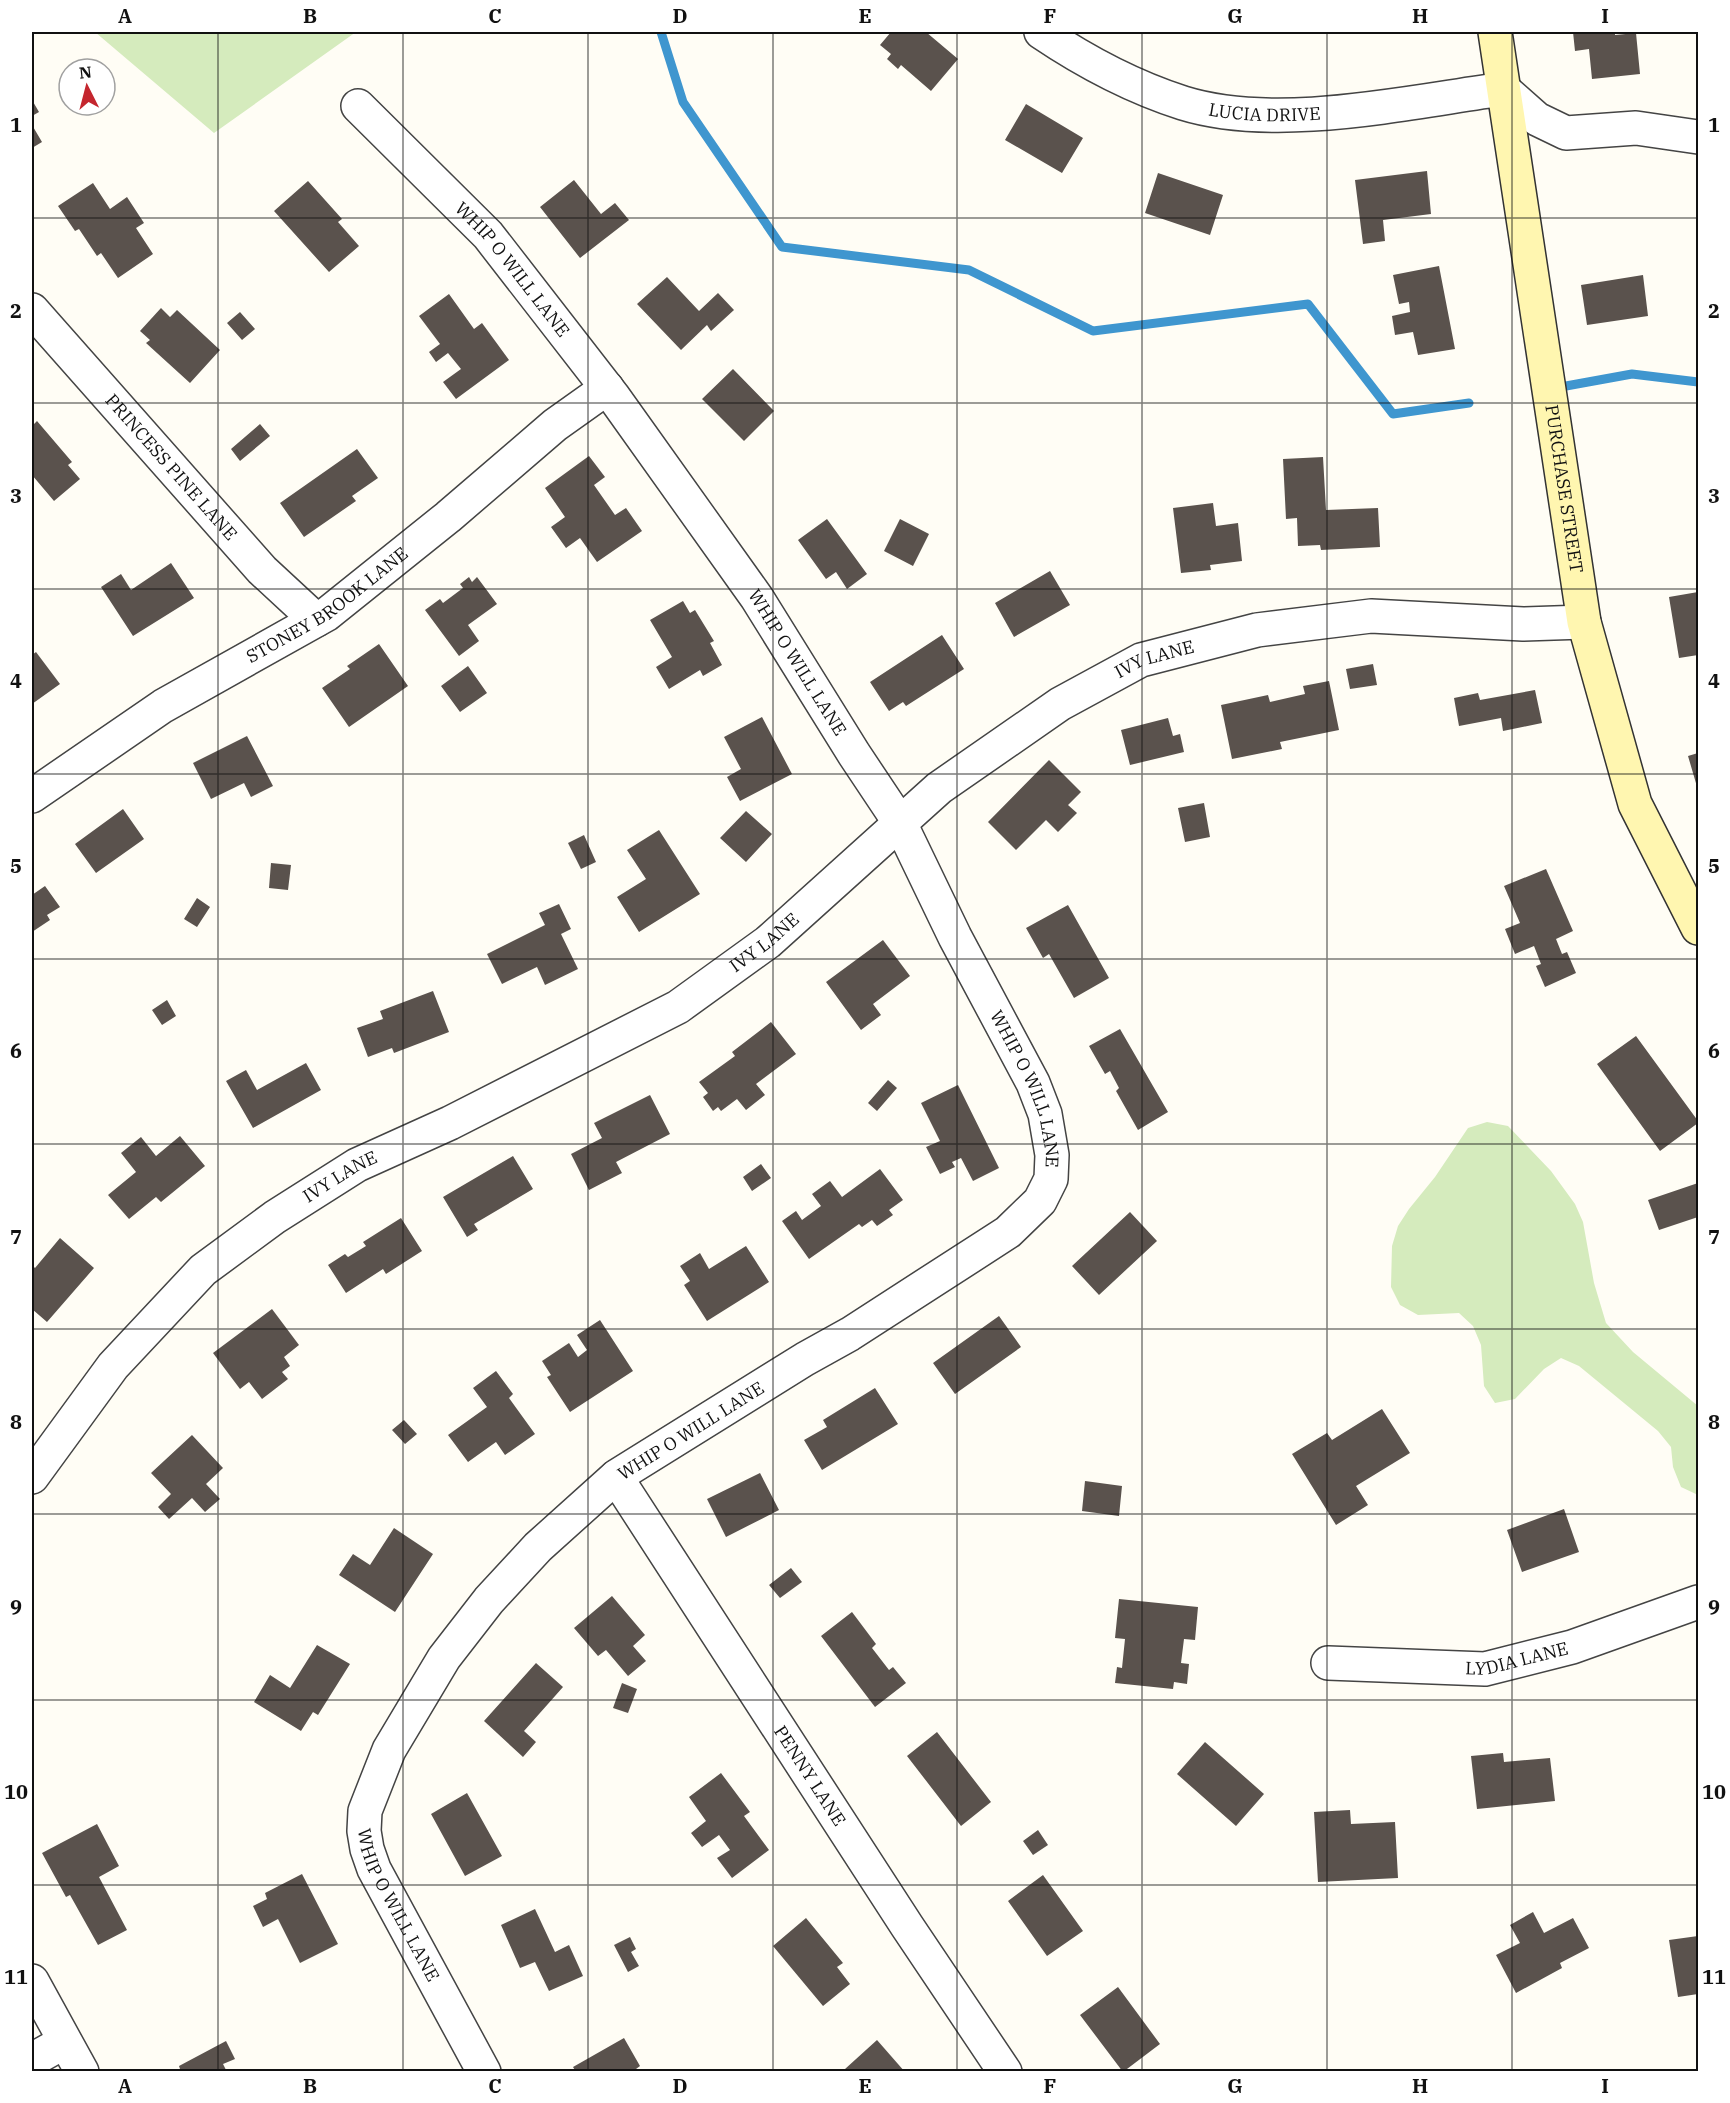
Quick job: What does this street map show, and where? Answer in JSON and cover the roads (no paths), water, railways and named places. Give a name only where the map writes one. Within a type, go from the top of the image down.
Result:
[{"type":"main road","name":"PURCHASE STREET","points":[[1495,32],[1584,622],[1635,804],[1698,928]]},
{"type":"street","name":"LUCIA DRIVE","points":[[1041,32],[1096,65],[1142,88],[1185,104],[1230,112],[1276,115],[1321,113],[1503,89]]},
{"type":"street","points":[[1503,89],[1537,119],[1566,133],[1636,128],[1698,137]]},
{"type":"street","name":"WHIP O WILL LANE","points":[[357,106],[488,235],[607,388],[757,598],[854,754],[900,823],[955,937],[1033,1083],[1045,1114],[1052,1146],[1051,1179],[1040,1201],[1008,1232],[850,1334],[795,1365],[616,1477],[538,1547],[489,1600],[444,1658],[389,1750],[365,1811],[364,1831],[374,1869],[484,2072]]},
{"type":"street","name":"PRINCESS PINE LANE","points":[[37,326],[262,570],[316,620]]},
{"type":"street","name":"STONEY BROOK LANE","points":[[32,796],[162,706],[327,614],[448,517],[555,425],[607,388]]},
{"type":"street","name":"IVY LANE","points":[[32,1477],[113,1366],[203,1270],[275,1217],[357,1165],[450,1123],[678,1007],[768,942],[939,788],[1060,704],[1141,660],[1257,630],[1371,616],[1523,624],[1584,622]]},
{"type":"street","name":"PENNY LANE","points":[[616,1477],[907,1926],[1005,2072]]},
{"type":"street","name":"LYDIA LANE","points":[[1328,1663],[1485,1669],[1572,1647],[1698,1602]]},
{"type":"street","points":[[32,1981],[82,2072]]},
{"type":"street","points":[[32,2060],[64,2042]]},
{"type":"waterway","points":[[661,32],[683,102],[782,247],[969,270],[1093,331],[1308,304],[1393,414],[1469,403]]},
{"type":"waterway","points":[[1566,386],[1632,374],[1698,382]]}]
